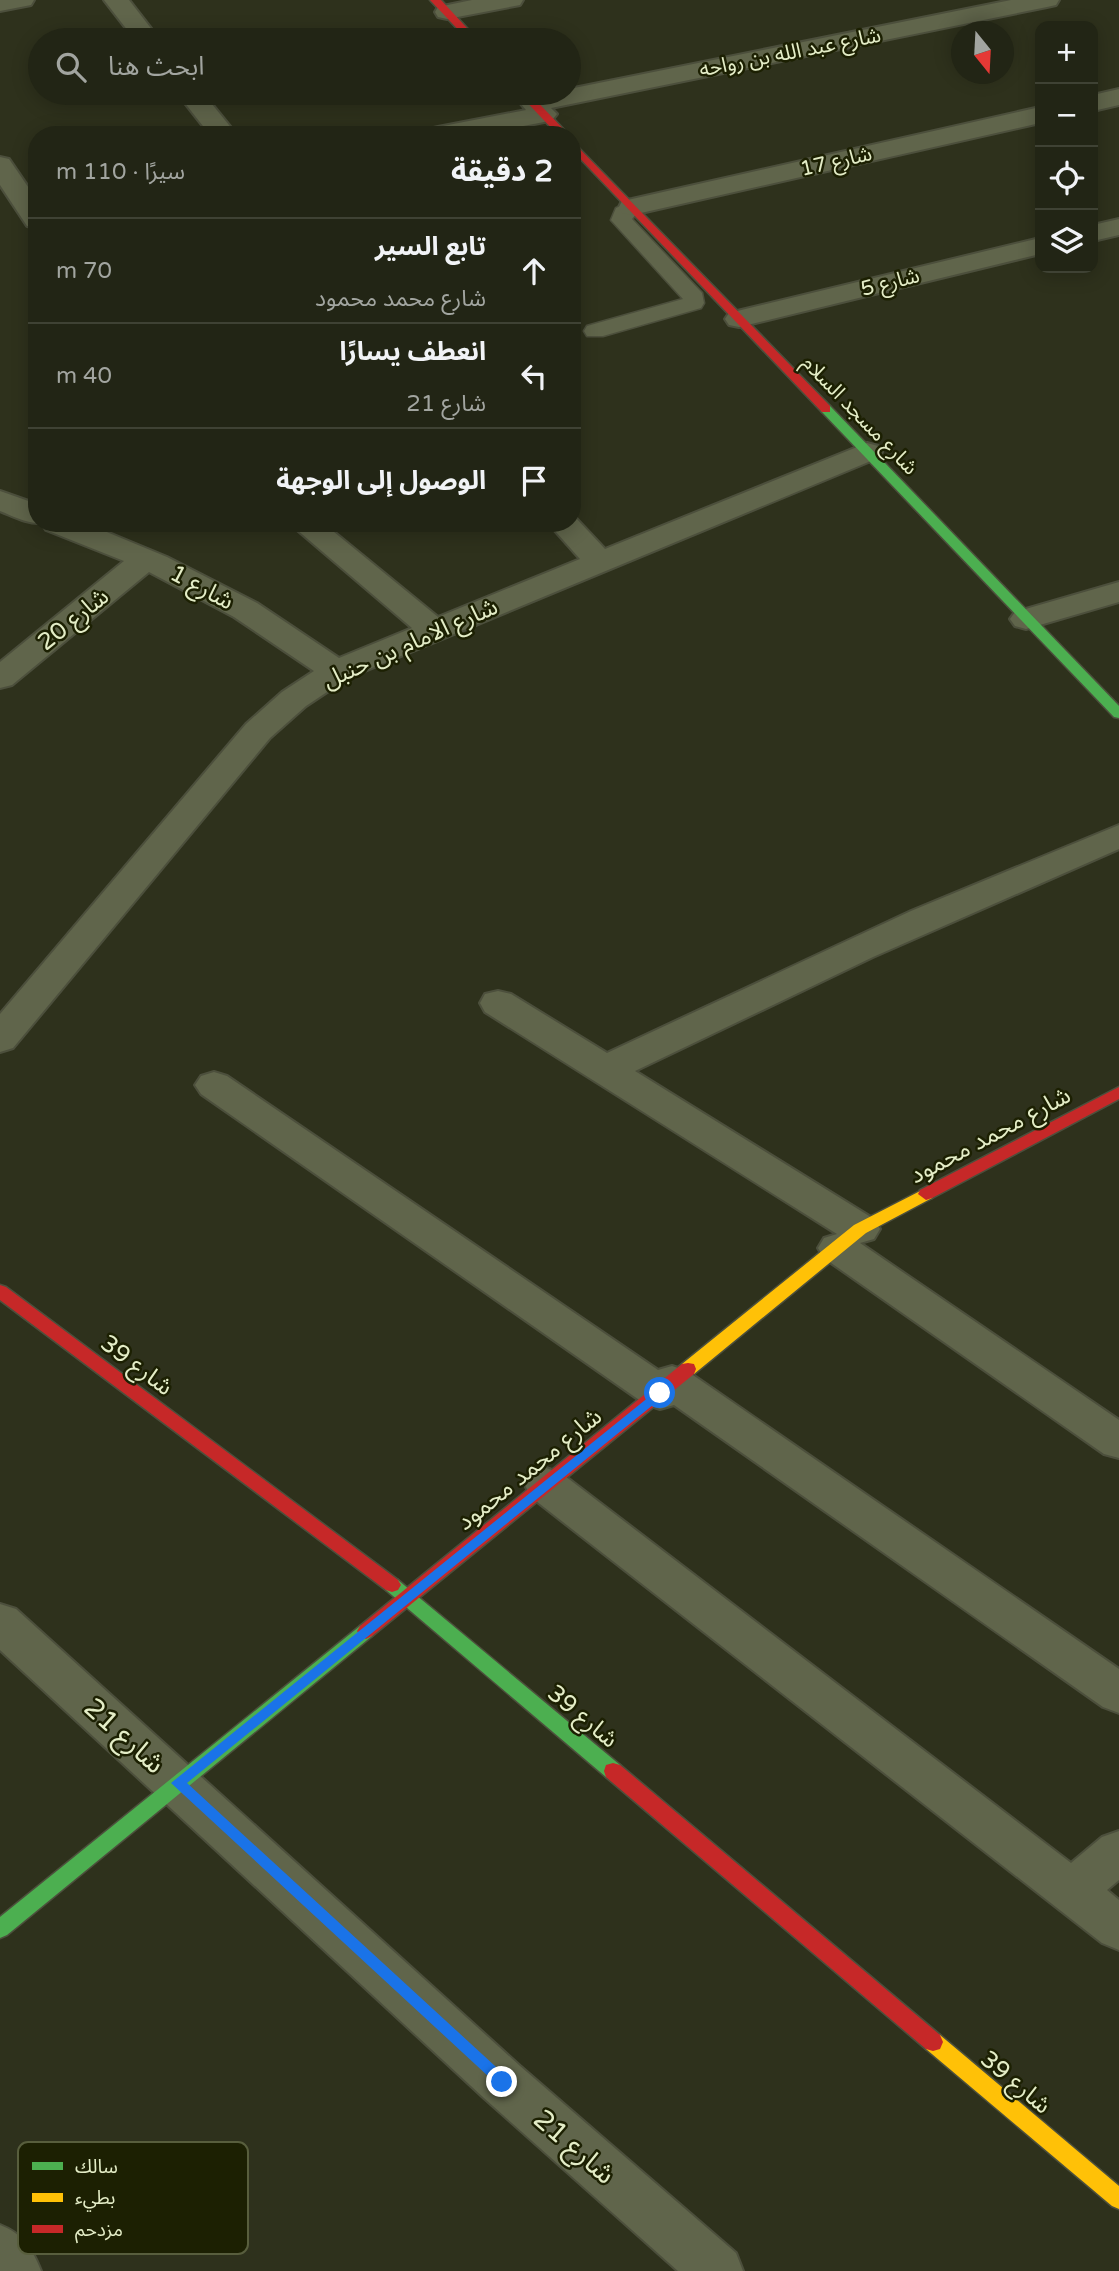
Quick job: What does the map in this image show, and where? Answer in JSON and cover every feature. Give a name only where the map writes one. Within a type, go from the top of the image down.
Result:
[{"type":"street","points":[[0,4],[22,0]]},
{"type":"street","points":[[116,0],[138,28]]},
{"type":"street","points":[[441,6],[510,0]]},
{"type":"street","name":"شارع عبد الله بن رواحه","points":[[581,93],[1047,0]]},
{"type":"street","points":[[441,6],[462,28]]},
{"type":"street","points":[[1098,102],[1119,97]]},
{"type":"street","points":[[200,105],[217,126]]},
{"type":"street","name":"شارع عبد الله بن رواحه","points":[[465,126],[527,105]]},
{"type":"street","points":[[535,105],[555,126]]},
{"type":"street","name":"شارع 17","points":[[632,206],[1035,116]]},
{"type":"street","name":"شارع مسجد السلام","points":[[581,153],[1119,714]]},
{"type":"street","points":[[0,165],[28,215]]},
{"type":"street","points":[[1098,232],[1119,227]]},
{"type":"street","name":"شارع 5","points":[[739,319],[1035,247]]},
{"type":"street","name":"شارع الامام بن حنبل","points":[[3,1031],[258,731],[295,699],[336,671],[867,452]]},
{"type":"street","points":[[0,500],[28,511]]},
{"type":"street","name":"شارع 1","points":[[79,532],[214,591],[277,629],[336,671]]},
{"type":"street","points":[[315,532],[434,630]]},
{"type":"street","points":[[572,532],[600,562]]},
{"type":"street","name":"شارع 20","points":[[0,678],[146,559]]},
{"type":"street","points":[[1026,620],[1119,592]]},
{"type":"street","points":[[605,1070],[811,968],[1119,836]]},
{"type":"street","points":[[498,1003],[605,1070],[849,1238],[1119,1442]]},
{"type":"street","points":[[214,1085],[1119,1694]]},
{"type":"street","name":"شارع محمد محمود","points":[[0,1928],[849,1238],[1119,1092]]},
{"type":"street","name":"شارع 39","points":[[0,1291],[407,1597],[1119,2199]]},
{"type":"street","points":[[546,1485],[1119,1928]]},
{"type":"street","name":"شارع 21","points":[[0,1622],[502,2082],[718,2271]]},
{"type":"street","points":[[1071,1891],[1119,1852]]},
{"type":"street","points":[[0,2250],[15,2271]]},
{"type":"lane","points":[[595,331],[693,303],[694,298],[621,220],[622,212],[632,206]]},
{"type":"traffic: fast","points":[[826,409],[1119,714]]},
{"type":"traffic: fast","points":[[392,1585],[613,1771]]},
{"type":"traffic: fast","points":[[0,1929],[366,1631]]},
{"type":"traffic: slow","points":[[688,1369],[860,1229],[926,1194]]},
{"type":"traffic: slow","points":[[933,2042],[1119,2199]]},
{"type":"traffic: jam","points":[[435,0],[462,28]]},
{"type":"traffic: jam","points":[[535,105],[555,126]]},
{"type":"traffic: jam","points":[[581,153],[826,409]]},
{"type":"traffic: jam","points":[[926,1194],[1119,1092]]},
{"type":"traffic: jam","points":[[0,1291],[392,1585]]},
{"type":"traffic: jam","points":[[366,1631],[688,1369]]},
{"type":"traffic: jam","points":[[613,1771],[933,2042]]},
{"type":"route","points":[[502,2082],[178,1783],[660,1393]]}]
